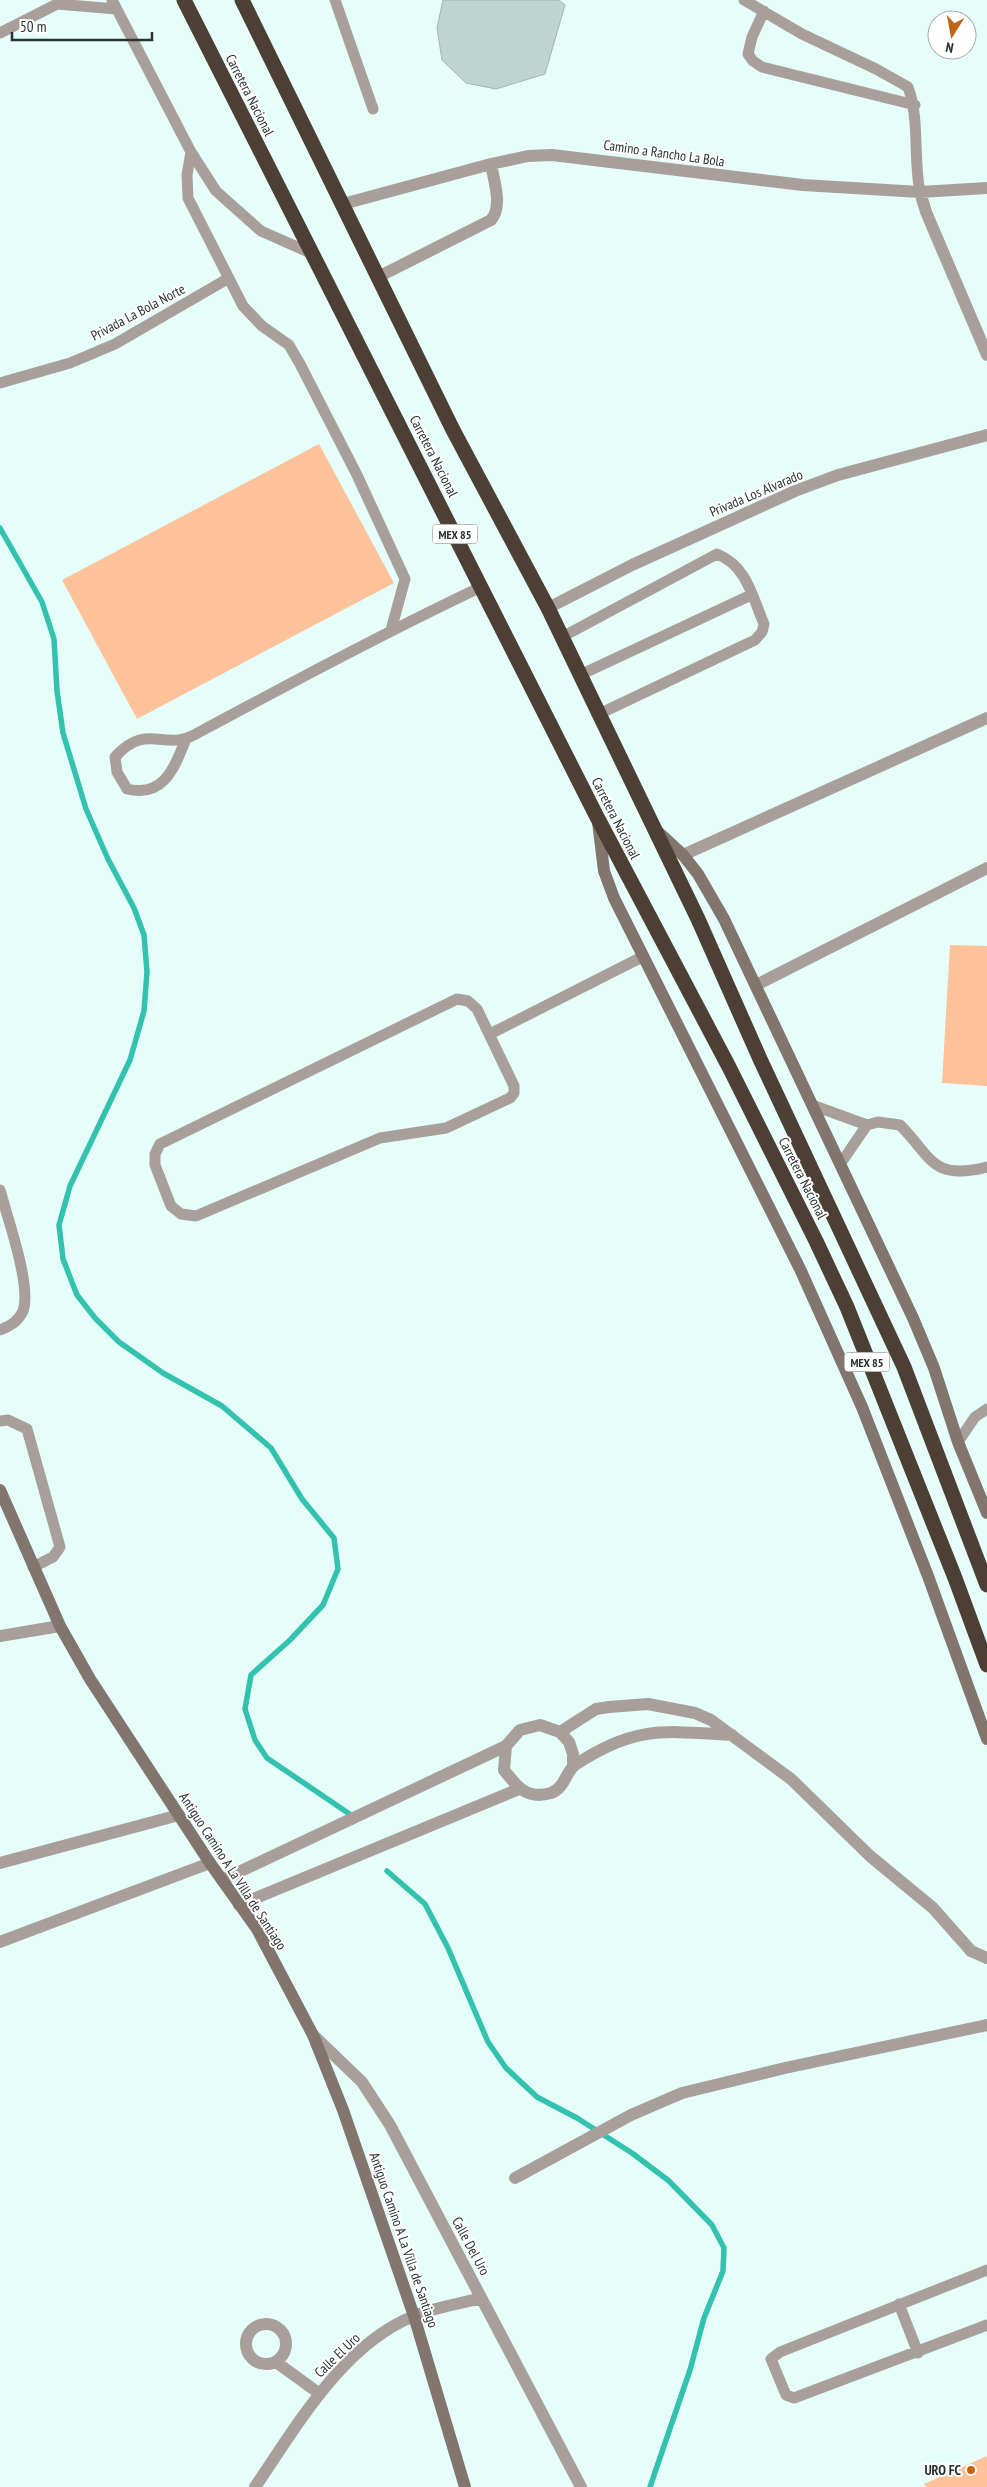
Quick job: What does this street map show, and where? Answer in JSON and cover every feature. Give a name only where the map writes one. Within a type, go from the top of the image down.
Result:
[{"type":"highway","name":"Carretera Nacional","points":[[184,0],[597,817],[729,1067],[847,1307],[987,1665]]},
{"type":"highway","name":"Carretera Nacional","points":[[242,0],[452,430],[562,636],[698,919],[760,1059],[904,1367],[987,1585]]},
{"type":"street","name":"Camino a Rancho La Bola","points":[[342,204],[491,164],[528,156],[552,155],[803,185],[920,192],[987,188]]},
{"type":"street","points":[[378,278],[491,220],[496,213],[497,205],[491,164]]},
{"type":"street","points":[[920,192],[926,212],[987,356]]},
{"type":"street","name":"Privada Los Alvarado","points":[[548,608],[632,565],[795,490],[838,475],[987,435]]},
{"type":"street","points":[[684,855],[987,718]]},
{"type":"street","name":"MEX 85","points":[[597,817],[604,871],[614,898],[801,1271],[862,1408],[928,1576],[987,1739]]},
{"type":"street","name":"MEX 85","points":[[654,828],[684,855],[698,874],[724,919],[756,984],[812,1105],[842,1163],[934,1368],[958,1442],[987,1513]]},
{"type":"street","points":[[756,984],[987,868]]},
{"type":"street","name":"Antiguo Camino A La Villa de Santiago","points":[[0,1490],[60,1626],[90,1679],[210,1863],[257,1929],[313,2035],[343,2110],[414,2316],[465,2487]]},
{"type":"street","points":[[0,1636],[60,1626]]},
{"type":"street","points":[[560,1732],[596,1709],[648,1704],[695,1713],[711,1720],[791,1779],[870,1856],[933,1908],[971,1951],[987,1958]]},
{"type":"street","points":[[222,1880],[506,1746],[520,1730],[540,1725],[560,1732],[569,1742],[573,1754],[573,1766],[565,1781],[552,1792],[534,1794],[519,1789],[504,1770],[506,1746]]},
{"type":"street","points":[[573,1766],[623,1738],[650,1732],[693,1731],[733,1736]]},
{"type":"street","points":[[239,1905],[519,1789]]},
{"type":"street","points":[[0,1863],[179,1815]]},
{"type":"street","points":[[0,1942],[210,1863]]},
{"type":"street","points":[[514,2178],[611,2126],[682,2093],[785,2068],[987,2025]]},
{"type":"street","name":"Calle Del Uro","points":[[313,2035],[362,2082],[390,2125],[581,2487]]},
{"type":"street","name":"Calle El Uro","points":[[255,2487],[333,2377],[361,2350],[414,2316],[481,2298]]},
{"type":"street","points":[[276,2362],[320,2394]]},
{"type":"lane","points":[[334,0],[373,109]]},
{"type":"lane","points":[[0,33],[57,1],[114,4],[191,152],[216,191],[261,231],[313,254]]},
{"type":"lane","points":[[744,1],[810,38],[908,87],[915,105],[915,151],[920,192]]},
{"type":"lane","points":[[764,11],[752,38],[748,54],[753,61],[762,67],[915,105]]},
{"type":"lane","points":[[191,152],[187,175],[188,198],[243,306],[262,326],[289,345],[361,483],[405,579],[390,630]]},
{"type":"lane","name":"Privada La Bola Norte","points":[[0,383],[70,363],[115,344],[229,278]]},
{"type":"lane","points":[[562,636],[717,554],[730,559],[741,570],[764,624],[762,632],[754,640],[599,714]]},
{"type":"lane","points":[[186,739],[175,767],[154,790],[140,792],[127,789],[117,772],[115,757],[126,744],[145,737],[186,739],[390,630],[481,588]]},
{"type":"lane","points":[[580,675],[751,594]]},
{"type":"lane","points":[[490,1034],[642,956]]},
{"type":"lane","points":[[458,999],[468,1001],[477,1009],[490,1034],[514,1086],[514,1093],[510,1098],[446,1128],[380,1138],[196,1216],[181,1214],[171,1206],[155,1165],[155,1154],[160,1144],[458,999]]},
{"type":"lane","points":[[812,1105],[867,1125],[878,1122],[900,1125],[926,1158],[934,1165],[945,1169],[987,1167]]},
{"type":"lane","points":[[842,1163],[867,1125]]},
{"type":"lane","points":[[0,1190],[26,1291],[22,1311],[13,1324],[0,1330]]},
{"type":"lane","points":[[958,1442],[975,1417],[987,1409]]},
{"type":"lane","points":[[0,1421],[8,1420],[27,1429],[60,1547],[53,1557],[33,1567]]},
{"type":"lane","points":[[987,2270],[780,2352],[771,2359],[777,2378],[786,2395],[794,2398],[918,2353],[987,2325]]},
{"type":"lane","points":[[899,2304],[918,2353]]},
{"type":"shaded area","points":[[319,444],[394,583],[137,719],[62,580]]},
{"type":"shaded area","points":[[950,945],[987,946],[987,1086],[942,1083]]},
{"type":"shaded area","name":"URO FC","points":[[987,2456],[987,2487],[926,2487],[924,2484]]},
{"type":"building","points":[[443,0],[559,0],[565,5],[545,74],[496,89],[466,83],[442,60],[437,28]]},
{"type":"waterway","points":[[0,528],[42,602],[54,639],[57,691],[63,733],[86,809],[108,859],[134,908],[144,935],[147,972],[144,1011],[130,1060],[70,1186],[59,1225],[63,1259],[77,1295],[95,1318],[119,1342],[163,1373],[222,1406],[271,1448],[302,1499],[334,1538],[338,1569],[323,1605],[290,1640],[251,1675],[245,1709],[255,1740],[267,1758],[351,1815]]},
{"type":"waterway","points":[[387,1871],[425,1904],[448,1948],[488,2042],[506,2068],[537,2097],[577,2118],[632,2153],[669,2181],[712,2225],[724,2248],[723,2271],[704,2318],[690,2370],[650,2487]]},
{"type":"place","name":"URO FC","points":[[971,2470]]}]
